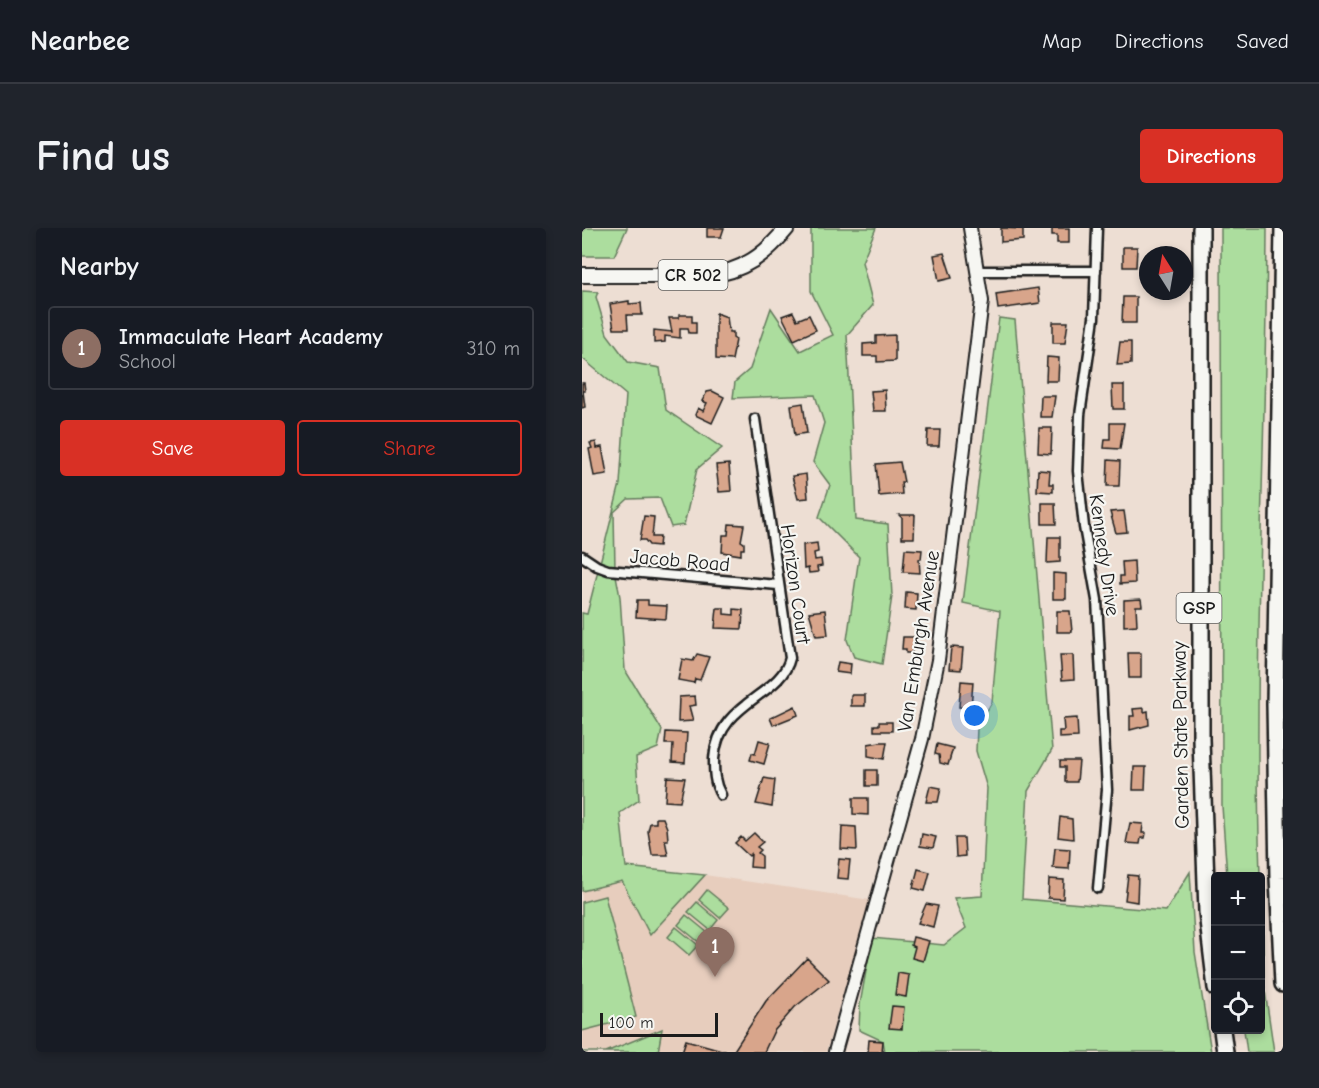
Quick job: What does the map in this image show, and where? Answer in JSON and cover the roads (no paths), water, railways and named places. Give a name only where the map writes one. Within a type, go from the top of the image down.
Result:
[{"type":"highway","name":"Garden State Parkway","points":[[1201,228],[1200,716],[1207,903],[1214,980]]},
{"type":"highway","points":[[1283,228],[1275,714],[1278,878],[1283,984]]},
{"type":"highway","points":[[1281,429],[1283,407]]},
{"type":"highway","points":[[1223,1034],[1225,1052]]},
{"type":"main road","name":"CR 502","points":[[582,275],[695,275],[727,272],[757,258],[771,248],[787,228]]},
{"type":"main road","name":"Van Emburgh Avenue","points":[[835,1052],[920,749],[937,670],[982,301],[970,228]]},
{"type":"street","name":"Kennedy Drive","points":[[1097,228],[1094,318],[1080,415],[1078,471],[1084,527],[1097,600],[1107,790],[1098,888]]},
{"type":"street","points":[[978,271],[1096,271]]},
{"type":"street","name":"Horizon Court","points":[[721,795],[714,773],[715,754],[723,730],[740,707],[784,675],[788,666],[790,649],[778,585],[755,419]]},
{"type":"street","name":"Jacob Road","points":[[582,556],[597,567],[608,570],[778,585]]},
{"type":"place","name":"Immaculate Heart Academy","points":[[715,977]]}]
